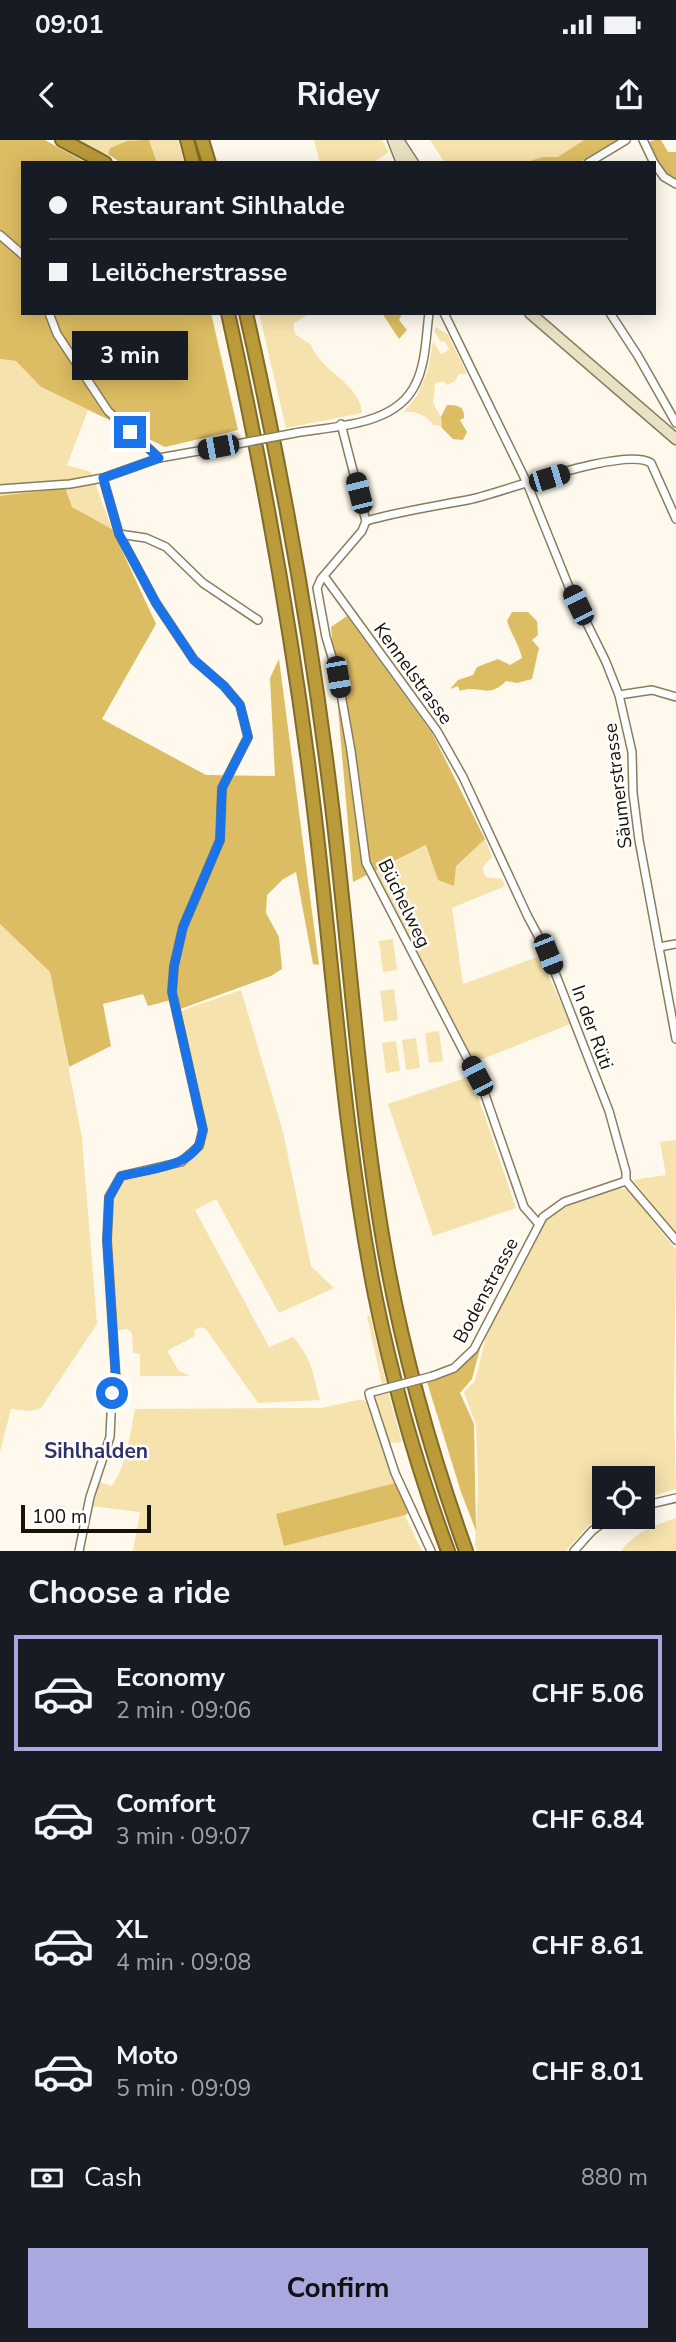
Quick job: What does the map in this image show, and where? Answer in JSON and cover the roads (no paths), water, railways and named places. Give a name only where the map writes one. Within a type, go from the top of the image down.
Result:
[{"type":"highway","points":[[62,140],[101,161]]},
{"type":"highway","points":[[187,140],[192,161]]},
{"type":"highway","points":[[202,140],[208,161]]},
{"type":"highway","points":[[228,315],[268,500],[293,648],[316,820],[347,1112],[371,1272],[400,1404],[448,1551]]},
{"type":"highway","points":[[246,315],[282,486],[312,654],[332,808],[364,1110],[385,1250],[402,1336],[423,1419],[466,1551]]},
{"type":"main road","points":[[395,140],[401,161]]},
{"type":"main road","points":[[395,140],[411,161]]},
{"type":"main road","points":[[532,315],[676,439]]},
{"type":"street","points":[[591,161],[626,140]]},
{"type":"street","points":[[643,140],[653,161]]},
{"type":"street","points":[[656,166],[664,177],[676,184]]},
{"type":"street","points":[[0,235],[21,254]]},
{"type":"street","points":[[50,315],[57,334],[108,411],[159,458]]},
{"type":"street","points":[[0,489],[70,484],[103,478],[159,458],[341,424],[392,411],[410,394],[416,383],[422,365],[429,315]]},
{"type":"street","name":"Säumerstrasse","points":[[445,315],[527,483],[569,587],[619,695],[629,734],[636,823],[676,1039]]},
{"type":"street","points":[[611,315],[676,423]]},
{"type":"street","points":[[324,576],[362,531],[366,521],[341,424]]},
{"type":"street","points":[[366,521],[403,511],[472,499],[581,467],[637,459],[651,463],[676,519]]},
{"type":"street","points":[[79,1551],[90,1497],[108,1447],[112,1393],[116,1381],[107,1241],[109,1198],[121,1176],[181,1162],[199,1146],[203,1130],[172,992],[174,966],[183,927],[220,840],[222,788],[248,737],[240,705],[224,686],[194,660],[156,603],[119,534],[103,478]]},
{"type":"street","points":[[119,534],[146,538],[166,547],[203,583],[258,620]]},
{"type":"street","name":"Kennelstrasse","points":[[324,576],[438,731],[471,793],[497,852]]},
{"type":"street","name":"Büchelweg","points":[[324,576],[317,588],[338,677],[366,863],[483,1089],[524,1207],[538,1223]]},
{"type":"street","points":[[619,695],[652,690],[676,697]]},
{"type":"street","name":"In der Rüti","points":[[497,852],[547,952],[568,1002],[590,1067],[609,1111],[626,1172],[626,1181]]},
{"type":"street","points":[[659,947],[676,944]]},
{"type":"street","points":[[626,1181],[676,1240]]},
{"type":"street","name":"Bodenstrasse","points":[[431,1551],[395,1473],[369,1393],[454,1368],[474,1349],[538,1223],[556,1206],[626,1181]]},
{"type":"street","points":[[655,1503],[676,1498]]},
{"type":"street","points":[[574,1551],[595,1529]]},
{"type":"district","name":"Sihlhalden","points":[[96,1451]]}]
